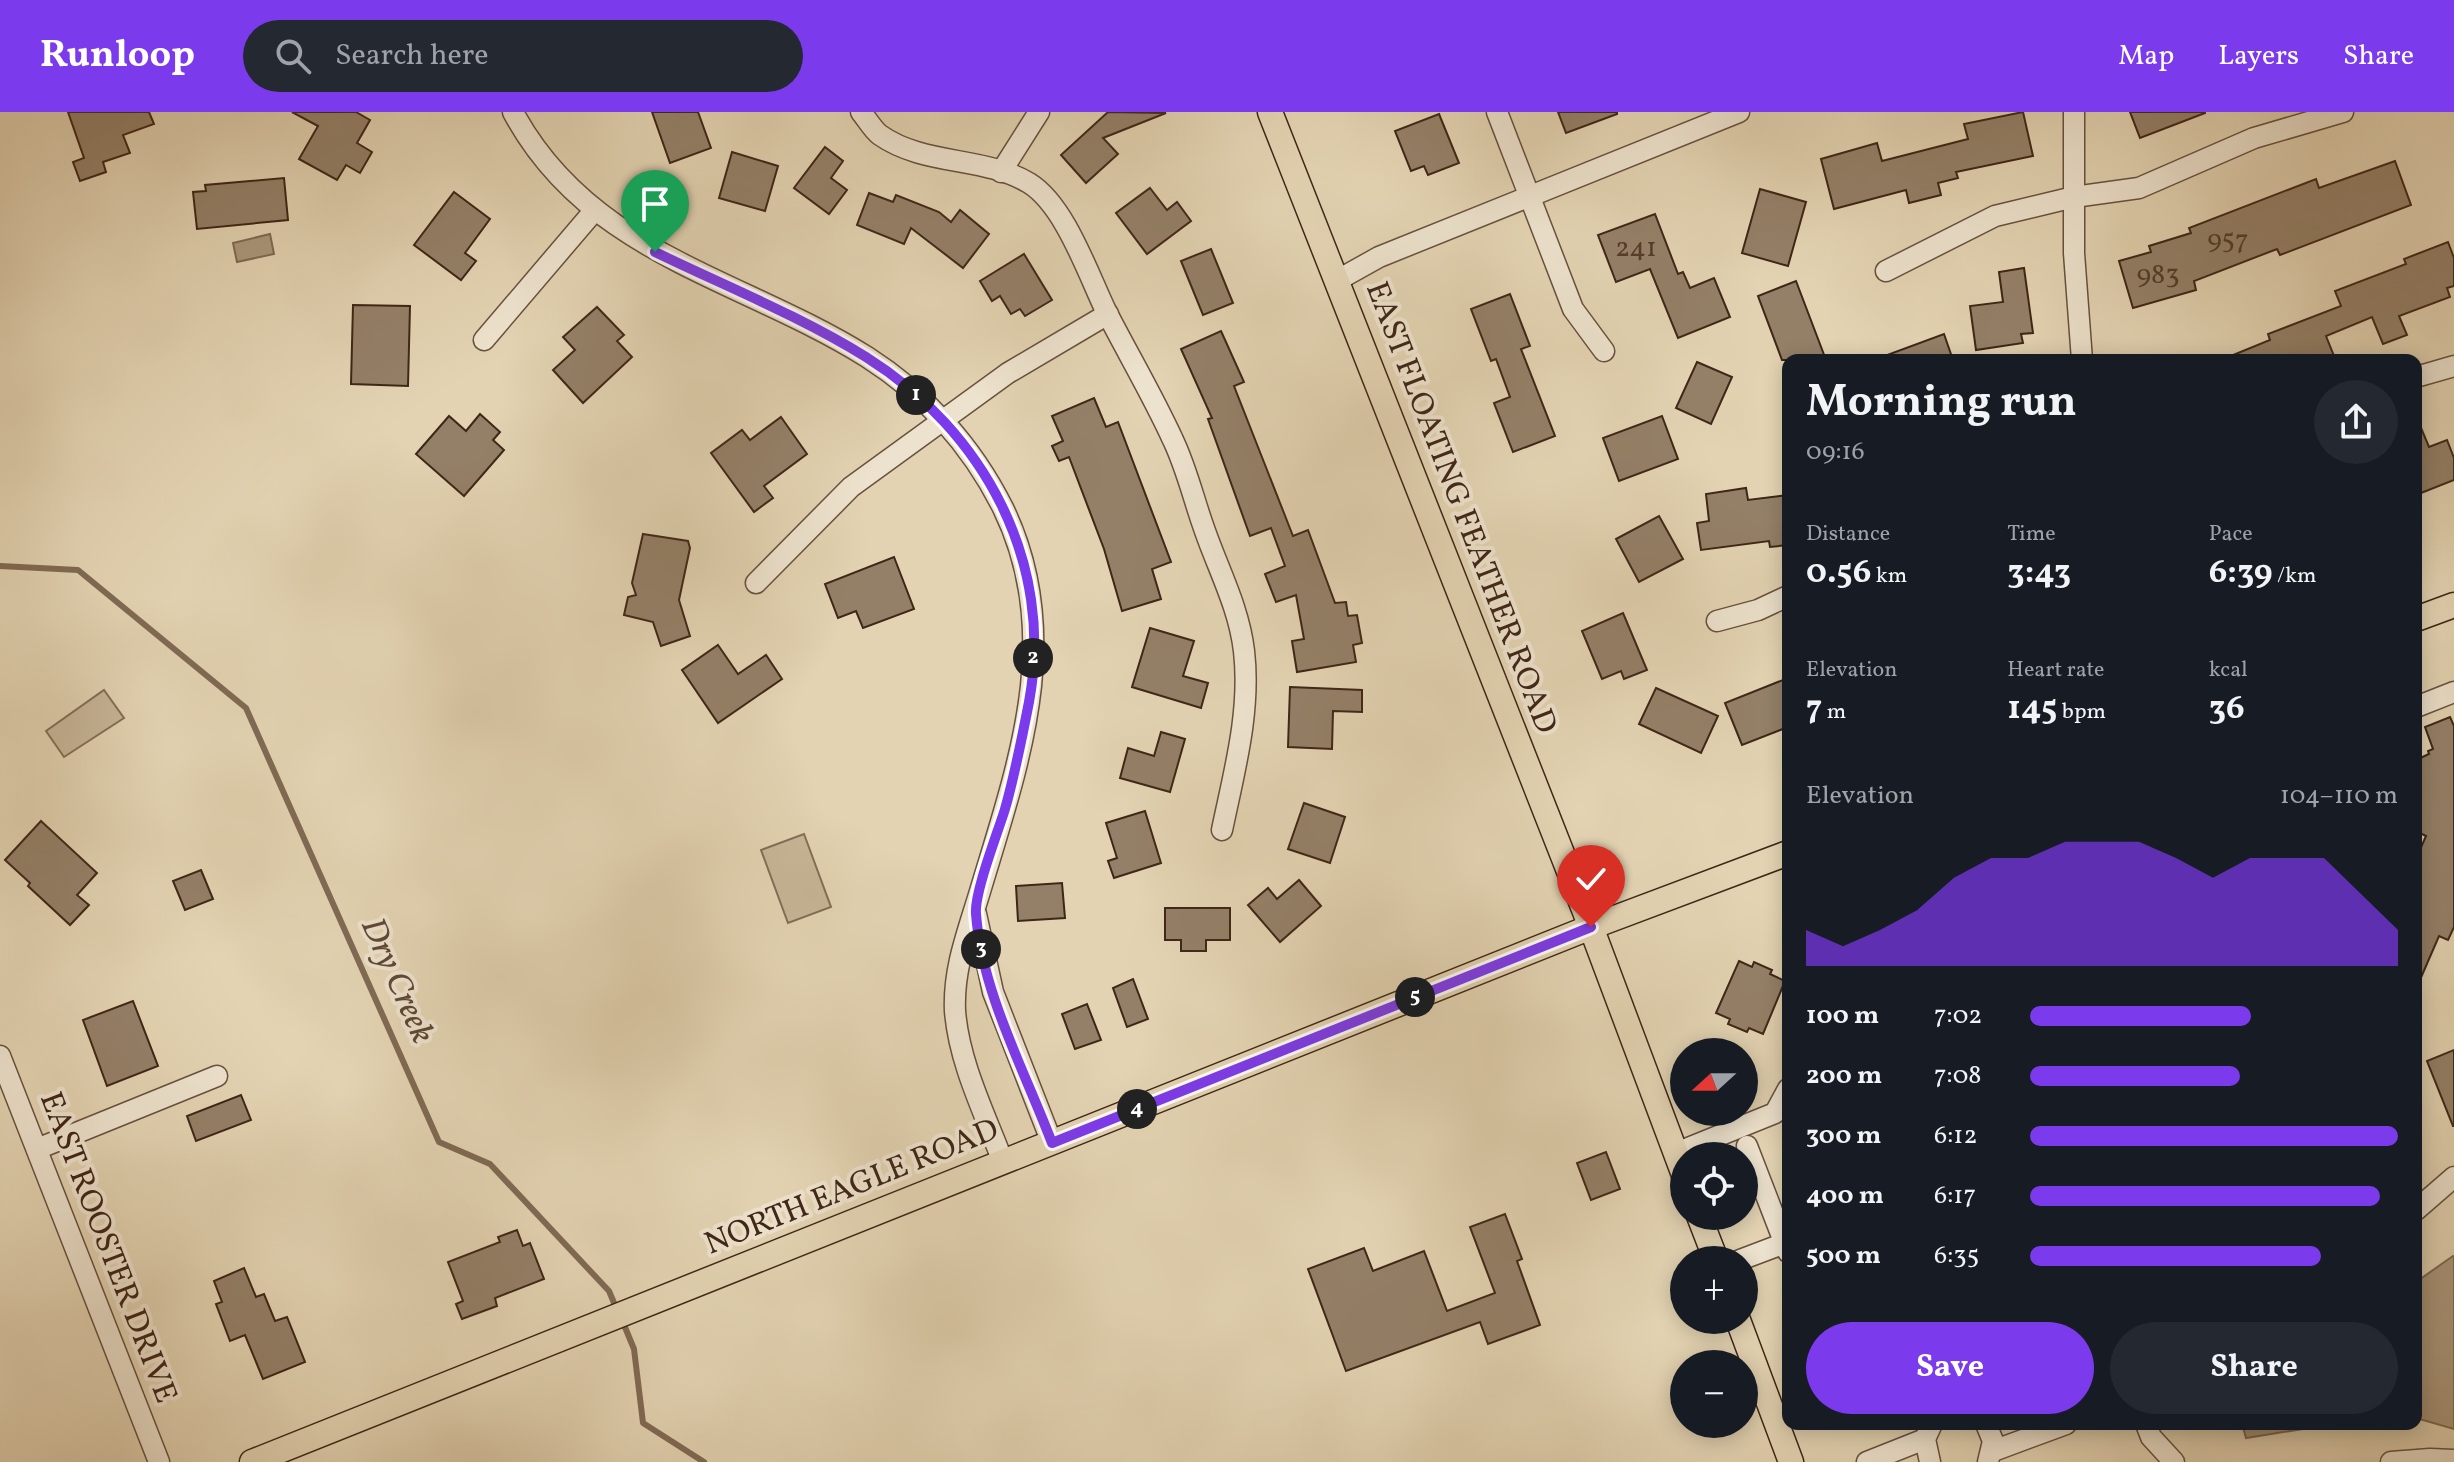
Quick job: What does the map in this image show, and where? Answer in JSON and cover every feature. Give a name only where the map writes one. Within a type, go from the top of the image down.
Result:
[{"type":"main road","name":"EAST FLOATING FEATHER ROAD","points":[[1270,112],[1591,927],[1672,1142]]},
{"type":"main road","points":[[2422,617],[2454,605]]},
{"type":"main road","name":"NORTH EAGLE ROAD","points":[[256,1461],[1591,927],[1782,855]]},
{"type":"main road","points":[[1743,1334],[1791,1462]]},
{"type":"street","points":[[513,112],[551,167],[594,211],[655,252],[826,334],[892,375],[943,420],[987,479],[1022,550],[1035,626],[1030,699],[1007,804],[958,959],[955,1011],[965,1062],[1003,1162]]},
{"type":"street","points":[[861,112],[878,134],[917,153],[1001,172],[1030,184],[1055,207],[1175,442],[1240,625],[1246,697],[1222,830]]},
{"type":"street","points":[[1001,172],[1039,112]]},
{"type":"street","points":[[1497,112],[1573,309],[1604,351]]},
{"type":"street","points":[[1336,281],[1379,257],[1739,112]]},
{"type":"street","points":[[2074,112],[2074,253],[2082,354]]},
{"type":"street","points":[[1886,271],[1995,216],[2074,197],[2139,188],[2254,138],[2343,112]]},
{"type":"street","points":[[484,340],[594,211]]},
{"type":"street","points":[[756,583],[851,487],[1008,373],[1108,314]]},
{"type":"street","points":[[2422,375],[2454,366]]},
{"type":"street","points":[[1717,621],[1758,610],[1782,599]]},
{"type":"street","points":[[2422,705],[2454,692]]},
{"type":"street","points":[[975,910],[993,992],[1052,1143]]},
{"type":"street","name":"EAST ROOSTER DRIVE","points":[[0,1056],[159,1462]]},
{"type":"street","points":[[37,1149],[217,1076]]},
{"type":"street","points":[[1721,1142],[1775,1113],[1782,1100]]},
{"type":"street","points":[[1758,1174],[1782,1237]]},
{"type":"street","points":[[2422,1205],[2454,1177]]},
{"type":"street","points":[[1758,1255],[1782,1248]]},
{"type":"street","points":[[1988,1430],[1993,1441],[1990,1456]]},
{"type":"street","points":[[1990,1456],[2052,1430]]},
{"type":"street","points":[[2148,1430],[2174,1462]]},
{"type":"street","points":[[1867,1462],[1929,1431],[1930,1462]]},
{"type":"street","points":[[2391,1462],[2454,1460]]},
{"type":"shaded area","points":[[270,234],[274,254],[237,262],[233,243]]},
{"type":"shaded area","points":[[104,690],[124,718],[64,757],[46,731]]},
{"type":"shaded area","points":[[804,834],[831,907],[788,923],[761,850]]},
{"type":"shaded area","points":[[2454,1257],[2454,1429],[2422,1420],[2422,1278]]},
{"type":"shaded area","points":[[2244,1430],[2296,1430],[2246,1438]]},
{"type":"building","points":[[68,112],[149,112],[154,124],[123,135],[130,153],[103,162],[106,172],[80,181],[73,162],[84,158]]},
{"type":"building","points":[[292,112],[356,112],[370,120],[357,143],[372,152],[360,173],[346,165],[337,180],[299,159],[318,126]]},
{"type":"building","points":[[652,112],[698,112],[711,148],[670,163]]},
{"type":"building","points":[[1108,112],[1166,113],[1103,138],[1118,154],[1086,183],[1061,155]]},
{"type":"building","points":[[1558,112],[1617,112],[1617,114],[1566,133]]},
{"type":"building","points":[[2023,112],[2033,156],[1956,172],[1958,178],[1938,183],[1941,195],[1909,203],[1906,190],[1834,209],[1821,159],[1877,143],[1882,161],[1968,139],[1964,124]]},
{"type":"building","points":[[2130,112],[2205,112],[2205,113],[2140,138]]},
{"type":"building","points":[[1439,114],[1459,163],[1428,175],[1424,166],[1411,171],[1395,131]]},
{"type":"building","points":[[825,147],[843,161],[831,178],[847,190],[829,214],[794,188]]},
{"type":"building","points":[[732,152],[778,166],[765,211],[719,198]]},
{"type":"building","points":[[2395,161],[2411,205],[2280,255],[2277,249],[2194,281],[2196,290],[2133,308],[2119,261],[2151,252],[2149,246],[2191,233],[2189,228],[2316,179],[2319,188]]},
{"type":"building","points":[[284,178],[288,220],[197,229],[193,192],[206,191],[205,185]]},
{"type":"building","points":[[1150,188],[1167,210],[1177,202],[1191,221],[1147,254],[1116,213]]},
{"type":"building","points":[[1760,189],[1806,202],[1788,266],[1742,253]]},
{"type":"building","points":[[454,192],[490,219],[465,253],[476,261],[461,280],[414,245]]},
{"type":"building","points":[[869,193],[893,202],[896,195],[939,212],[951,222],[960,210],[989,234],[963,268],[911,228],[904,244],[857,225]]},
{"type":"building","points":[[1655,214],[1678,274],[1683,272],[1690,288],[1714,278],[1730,317],[1678,338],[1650,269],[1616,282],[1598,235]]},
{"type":"building","points":[[2448,242],[2454,258],[2454,286],[2447,288],[2450,297],[2399,316],[2407,335],[2383,344],[2372,317],[2326,336],[2333,354],[2236,354],[2270,340],[2268,334],[2341,306],[2335,291],[2406,264],[2404,259]]},
{"type":"building","points":[[1211,249],[1233,303],[1203,315],[1181,261]]},
{"type":"building","points":[[1024,254],[1052,300],[1025,316],[1020,309],[1011,314],[1000,296],[992,301],[980,281]]},
{"type":"building","points":[[2024,268],[2033,333],[2021,334],[2023,343],[1976,350],[1970,306],[2003,302],[1999,272]]},
{"type":"building","points":[[1796,281],[1824,354],[1782,354],[1782,360],[1758,296]]},
{"type":"building","points":[[1510,294],[1530,346],[1521,349],[1555,436],[1513,452],[1494,403],[1510,397],[1496,359],[1491,361],[1471,309]]},
{"type":"building","points":[[353,305],[410,306],[408,386],[351,384]]},
{"type":"building","points":[[597,307],[624,335],[617,341],[632,357],[583,403],[553,370],[575,350],[563,337]]},
{"type":"building","points":[[1221,331],[1244,382],[1234,386],[1293,536],[1308,530],[1335,603],[1346,602],[1348,616],[1357,615],[1362,643],[1353,645],[1356,662],[1297,672],[1292,641],[1304,639],[1296,595],[1276,602],[1265,574],[1285,566],[1271,528],[1250,536],[1208,419],[1212,418],[1181,349]]},
{"type":"building","points":[[1944,334],[1951,354],[1890,354]]},
{"type":"building","points":[[1697,362],[1732,377],[1711,424],[1676,408]]},
{"type":"building","points":[[1094,398],[1106,427],[1118,422],[1171,562],[1152,569],[1161,599],[1122,611],[1104,549],[1069,457],[1059,461],[1052,446],[1063,441],[1052,416]]},
{"type":"building","points":[[480,414],[500,432],[493,440],[504,450],[464,496],[416,454],[449,416],[466,431]]},
{"type":"building","points":[[1662,416],[1678,459],[1619,481],[1603,438]]},
{"type":"building","points":[[781,417],[807,454],[764,486],[773,498],[754,512],[711,453],[742,430],[750,440]]},
{"type":"building","points":[[2422,430],[2429,447],[2447,440],[2454,458],[2454,480],[2422,493]]},
{"type":"building","points":[[1746,488],[1748,500],[1782,496],[1782,546],[1770,547],[1769,541],[1701,550],[1697,523],[1709,521],[1706,494]]},
{"type":"building","points":[[1659,516],[1683,559],[1639,582],[1616,539]]},
{"type":"building","points":[[643,534],[688,541],[690,548],[679,600],[690,636],[661,646],[653,622],[624,615],[628,597],[636,595],[632,583]]},
{"type":"building","points":[[894,557],[914,609],[863,628],[856,611],[838,618],[825,584]]},
{"type":"building","points":[[1623,613],[1647,670],[1624,679],[1621,671],[1602,679],[1582,631]]},
{"type":"building","points":[[1150,628],[1194,641],[1183,676],[1208,683],[1201,708],[1132,687]]},
{"type":"building","points":[[718,645],[738,674],[766,655],[782,679],[718,723],[682,670]]},
{"type":"building","points":[[1782,680],[1782,729],[1742,745],[1725,703]]},
{"type":"building","points":[[1290,687],[1362,690],[1362,712],[1333,711],[1332,749],[1288,747]]},
{"type":"building","points":[[1656,688],[1718,716],[1701,753],[1639,724]]},
{"type":"building","points":[[2450,717],[2454,726],[2454,927],[2448,940],[2439,936],[2422,975],[2422,845],[2426,836],[2422,834],[2422,757],[2433,749],[2425,727]]},
{"type":"building","points":[[1161,732],[1185,739],[1170,792],[1120,778],[1128,748],[1154,756]]},
{"type":"building","points":[[1304,803],[1345,817],[1330,863],[1288,849]]},
{"type":"building","points":[[1145,811],[1161,863],[1114,878],[1108,861],[1117,858],[1106,823]]},
{"type":"building","points":[[41,821],[97,873],[77,895],[89,905],[70,925],[5,860]]},
{"type":"building","points":[[201,870],[213,899],[185,910],[173,881]]},
{"type":"building","points":[[1299,880],[1321,906],[1280,942],[1248,905],[1268,888],[1277,899]]},
{"type":"building","points":[[1062,883],[1065,918],[1018,921],[1016,886]]},
{"type":"building","points":[[1165,908],[1230,908],[1230,940],[1206,940],[1206,951],[1181,951],[1181,940],[1165,940]]},
{"type":"building","points":[[1739,961],[1752,967],[1754,962],[1772,970],[1770,974],[1782,980],[1782,988],[1763,1034],[1749,1028],[1747,1032],[1728,1024],[1730,1019],[1716,1013]]},
{"type":"building","points":[[1133,979],[1148,1019],[1127,1027],[1113,988]]},
{"type":"building","points":[[133,1001],[158,1066],[107,1086],[83,1020]]},
{"type":"building","points":[[1087,1004],[1101,1040],[1075,1049],[1062,1014]]},
{"type":"building","points":[[2454,1050],[2454,1126],[2453,1126],[2427,1061]]},
{"type":"building","points":[[241,1095],[251,1120],[196,1141],[187,1116]]},
{"type":"building","points":[[1606,1152],[1620,1189],[1591,1200],[1577,1163]]},
{"type":"building","points":[[1505,1214],[1522,1259],[1517,1261],[1540,1325],[1488,1344],[1480,1322],[1346,1371],[1308,1269],[1364,1248],[1373,1271],[1424,1251],[1447,1311],[1495,1293],[1470,1227]]},
{"type":"building","points":[[517,1230],[523,1246],[530,1243],[544,1279],[495,1298],[497,1306],[462,1319],[456,1304],[463,1301],[448,1262],[500,1242],[498,1237]]},
{"type":"building","points":[[244,1268],[256,1297],[264,1294],[275,1321],[287,1317],[305,1362],[263,1379],[245,1335],[230,1341],[216,1304],[222,1302],[214,1281]]},
{"type":"waterway","name":"Dry Creek","points":[[0,566],[78,570],[246,708],[439,1142],[490,1164],[609,1291],[617,1310]]},
{"type":"waterway","name":"Dry Creek","points":[[622,1320],[634,1349],[643,1423],[704,1462]]},
{"type":"route","points":[[655,252],[826,334],[892,375],[943,420],[973,457],[1022,550],[1035,626],[1030,699],[1007,804],[975,910],[993,992],[1052,1143],[1591,927]]}]
